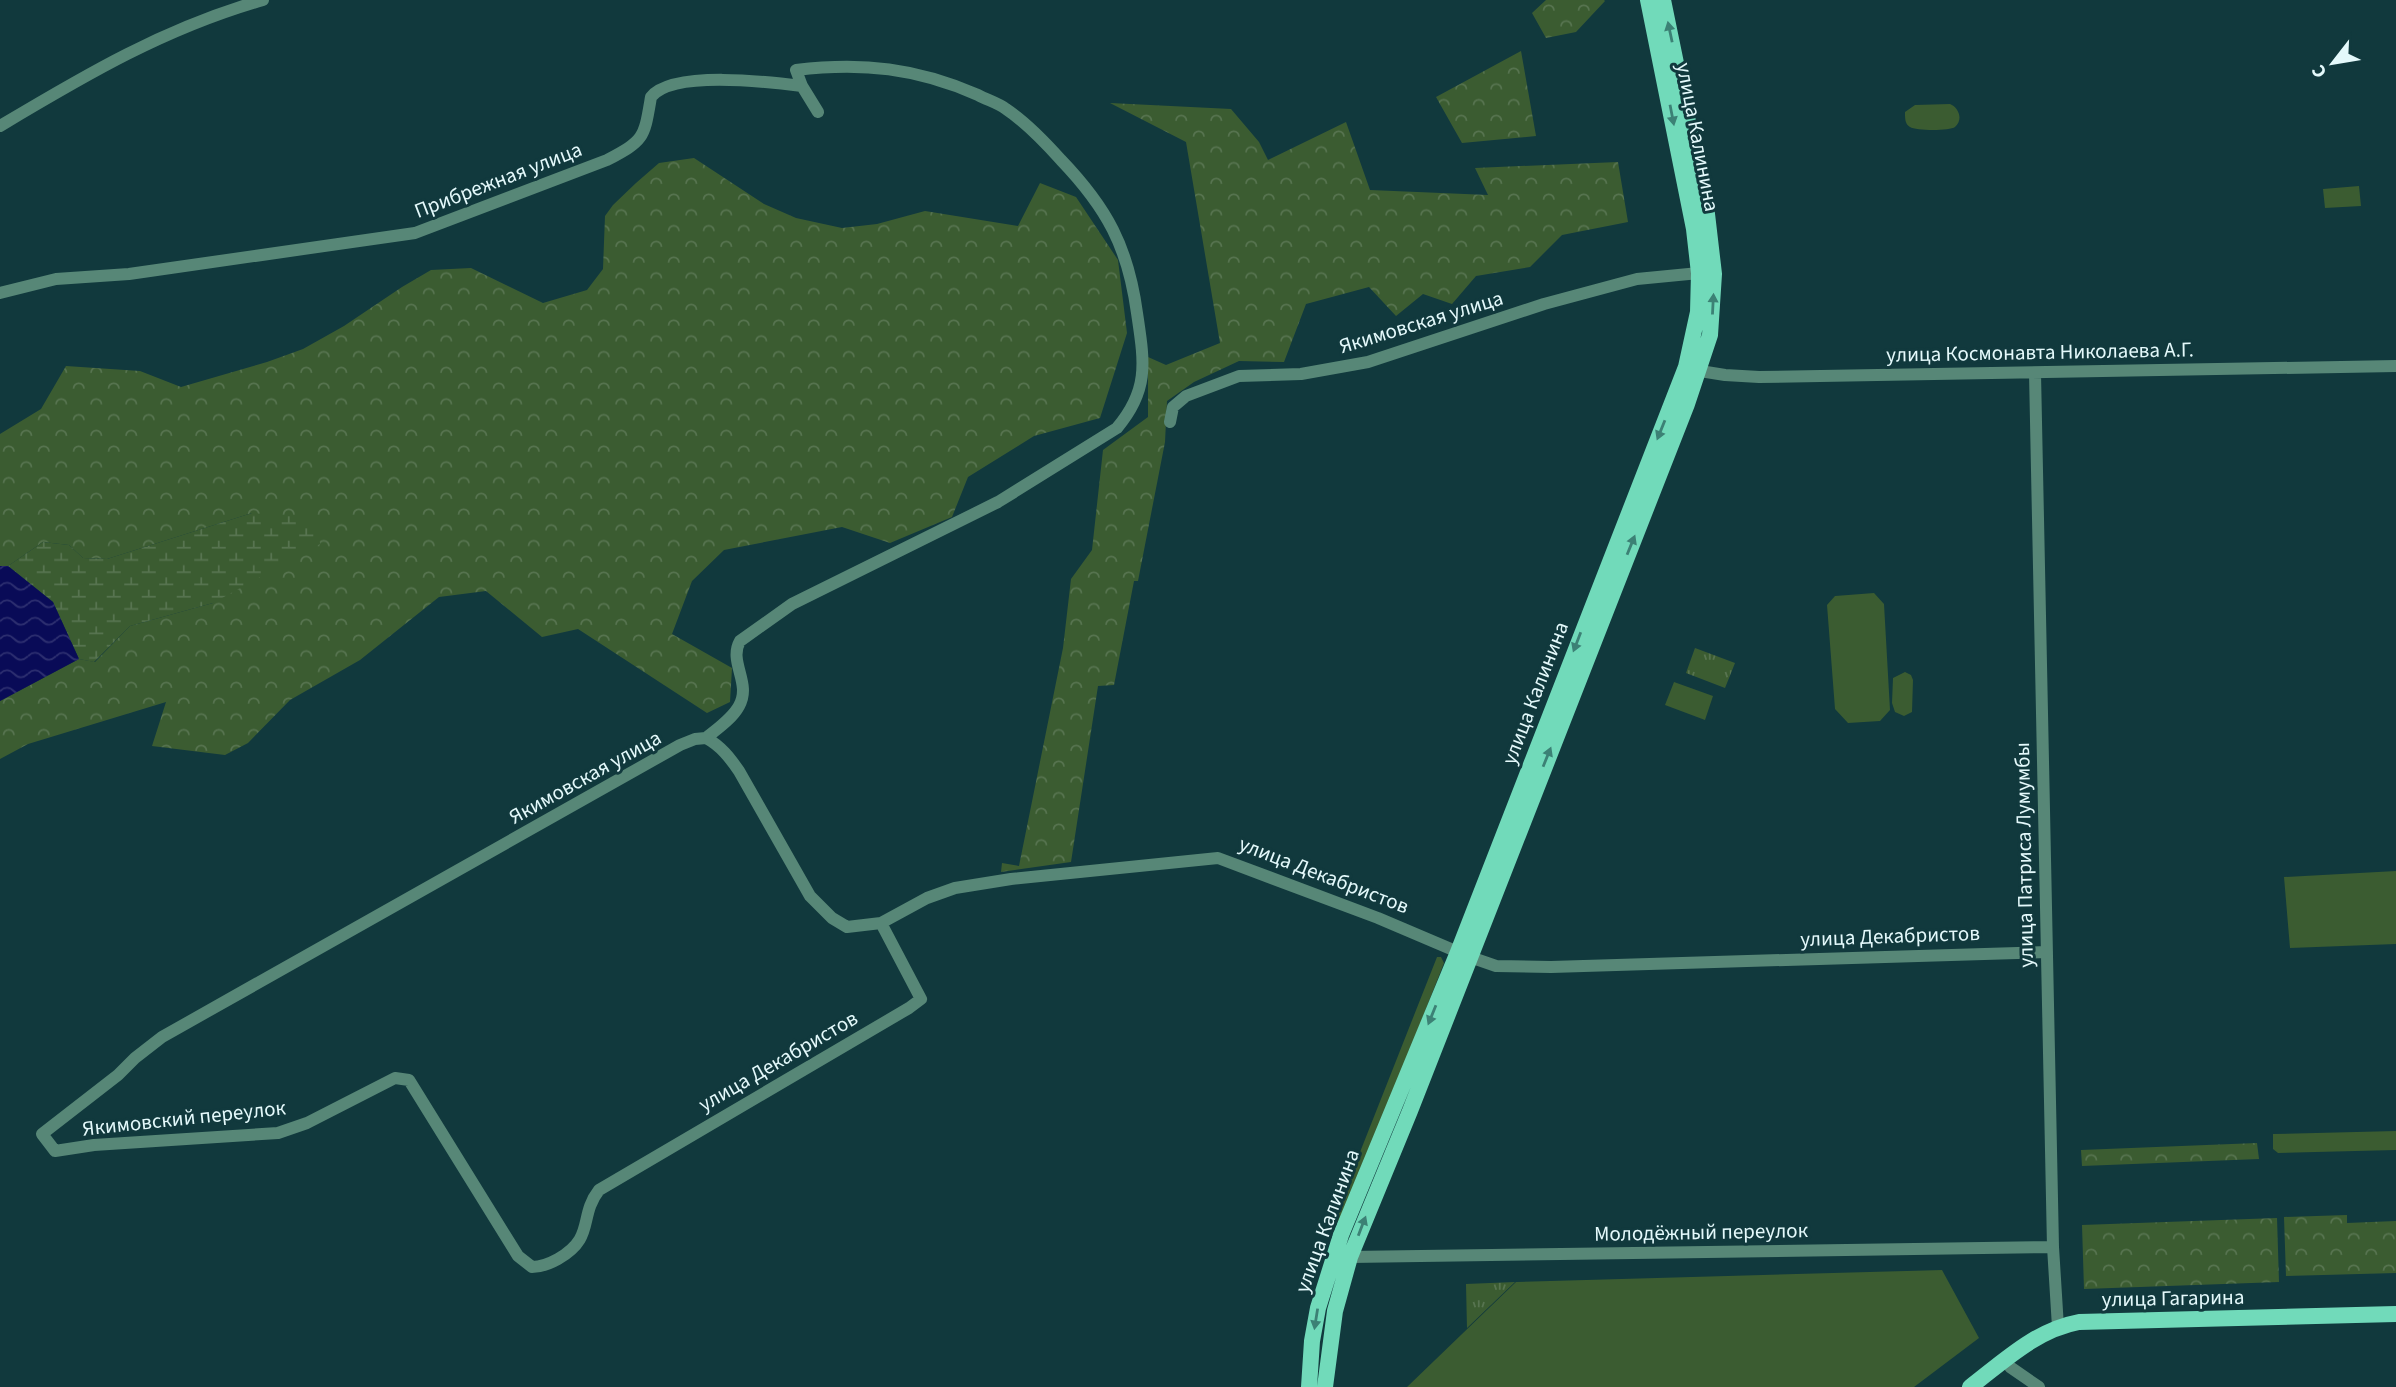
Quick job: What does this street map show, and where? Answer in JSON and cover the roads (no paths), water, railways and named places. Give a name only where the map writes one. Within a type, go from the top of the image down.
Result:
[{"type":"main road","name":"улица Калинина","points":[[1648,0],[1692,218],[1699,273],[1693,369]]},
{"type":"main road","name":"улица Калинина","points":[[1325,1387],[1335,1311],[1350,1258],[1464,955],[1693,369],[1710,335],[1714,274],[1707,214],[1663,0]]},
{"type":"main road","name":"улица Калинина","points":[[1309,1387],[1312,1341],[1329,1269],[1464,955]]},
{"type":"main road","name":"улица Гагарина","points":[[1970,1387],[2029,1343],[2091,1321],[2396,1314]]},
{"type":"main road","name":"улица Гагарина","points":[[1984,1387],[2059,1332],[2396,1324]]},
{"type":"street","points":[[0,126],[149,42],[200,20],[263,0]]},
{"type":"street","name":"Якимовская улица","points":[[43,1134],[162,1037],[680,745],[706,738],[740,706],[743,679],[735,657],[740,641],[792,604],[998,502],[1117,428],[1131,411],[1139,391],[1143,367],[1132,278],[1111,223],[1085,186],[1032,129],[1005,108],[921,74],[888,68],[831,66],[796,70],[802,86]]},
{"type":"street","name":"Прибрежная улица","points":[[0,293],[56,279],[129,274],[415,233],[607,160],[629,149],[640,140],[646,129],[654,92],[674,84],[733,78],[802,86]]},
{"type":"street","points":[[802,86],[818,112]]},
{"type":"street","name":"Якимовская улица","points":[[1170,422],[1173,407],[1186,396],[1239,376],[1301,374],[1368,362],[1544,303],[1637,279],[1699,273]]},
{"type":"street","name":"улица Космонавта Николаева А.Г.","points":[[1693,369],[1725,375],[1759,377],[2396,366]]},
{"type":"street","name":"улица Патриса Лумумбы","points":[[2035,373],[2053,1247],[2059,1332]]},
{"type":"street","points":[[706,738],[727,754],[740,771],[798,879],[819,906],[847,928],[881,923]]},
{"type":"street","name":"улица Декабристов","points":[[599,1190],[909,1008],[920,999],[881,923],[943,891],[1012,879],[1218,858],[1496,966],[1551,967],[2046,952]]},
{"type":"street","name":"Якимовский переулок","points":[[43,1134],[55,1151],[94,1145],[278,1133],[307,1123],[395,1078],[410,1080],[509,1244],[518,1256],[532,1267],[547,1265],[582,1240],[592,1199],[599,1190]]},
{"type":"street","name":"Молодёжный переулок","points":[[1350,1258],[1896,1247],[2053,1247]]},
{"type":"street","points":[[2010,1367],[2039,1387]]},
{"type":"water","points":[[0,566],[8,566],[53,602],[79,659],[0,701]]}]
